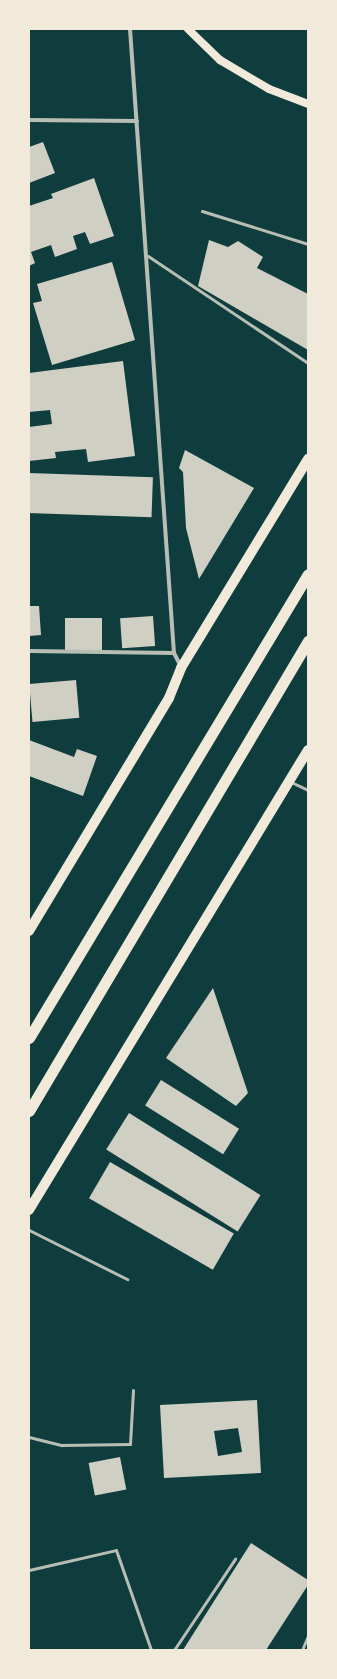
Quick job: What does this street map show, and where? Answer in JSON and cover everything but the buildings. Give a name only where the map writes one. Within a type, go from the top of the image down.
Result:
[{"type":"highway","points":[[29,1038],[308,574]]},
{"type":"highway","points":[[29,1111],[308,641]]},
{"type":"main road","points":[[188,29],[220,60],[270,89],[308,104]]},
{"type":"main road","points":[[29,931],[169,698],[181,668],[308,458]]},
{"type":"main road","points":[[29,1210],[308,750]]},
{"type":"street","points":[[130,29],[148,256],[174,653],[181,668]]},
{"type":"street","points":[[29,120],[137,121]]},
{"type":"street","points":[[29,651],[174,653]]},
{"type":"lane","points":[[202,211],[308,244]]},
{"type":"lane","points":[[148,256],[308,363]]},
{"type":"lane","points":[[289,781],[308,790]]},
{"type":"lane","points":[[29,1230],[127,1279]]},
{"type":"lane","points":[[29,1437],[62,1445],[130,1444],[133,1390]]},
{"type":"lane","points":[[29,1570],[116,1550],[151,1650]]},
{"type":"lane","points":[[174,1650],[235,1560]]},
{"type":"lane","points":[[302,1650],[308,1636]]}]
